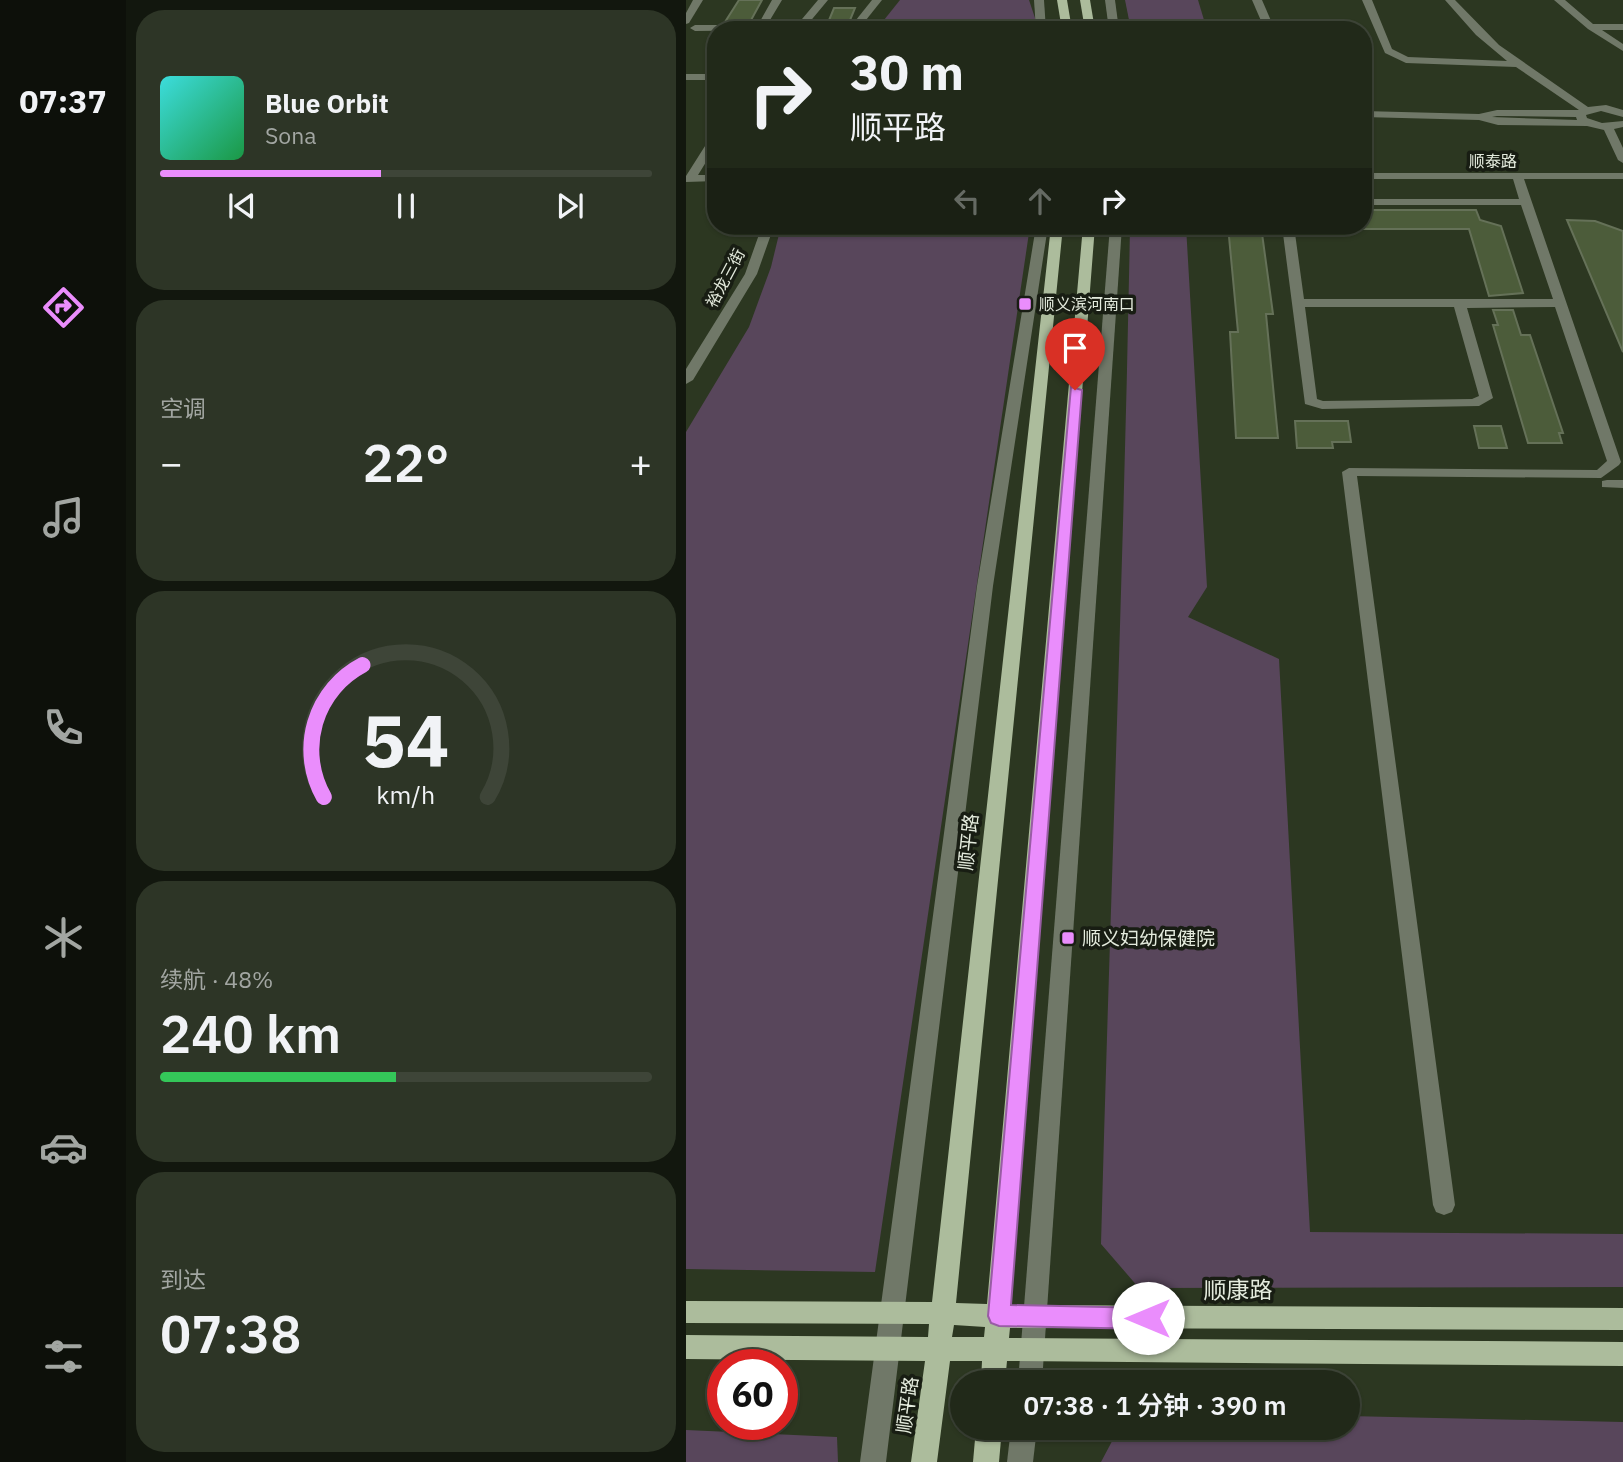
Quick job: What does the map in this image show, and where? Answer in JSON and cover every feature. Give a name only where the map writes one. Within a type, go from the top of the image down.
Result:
[{"type":"main road","points":[[1062,0],[1066,21]]},
{"type":"main road","points":[[1086,0],[1089,21]]},
{"type":"main road","name":"顺平路","points":[[924,1462],[940,1349],[1056,235]]},
{"type":"main road","points":[[994,1370],[1088,235]]},
{"type":"main road","name":"顺康路","points":[[686,1312],[893,1311],[1036,1318],[1623,1319]]},
{"type":"main road","points":[[686,1347],[1623,1354]]},
{"type":"main road","points":[[986,1462],[988,1440]]},
{"type":"street","points":[[686,39],[698,0]]},
{"type":"street","points":[[765,21],[777,0]]},
{"type":"street","points":[[805,21],[823,0]]},
{"type":"street","points":[[860,21],[877,0]]},
{"type":"street","points":[[1039,0],[1040,21]]},
{"type":"street","points":[[1110,0],[1113,21]]},
{"type":"street","points":[[1257,0],[1266,21]]},
{"type":"street","points":[[1367,0],[1388,51],[1394,57],[1406,60],[1519,64]]},
{"type":"street","points":[[1450,0],[1478,31],[1584,116],[1608,127],[1623,124]]},
{"type":"street","points":[[1559,0],[1591,27],[1623,48]]},
{"type":"street","points":[[689,26],[707,26]]},
{"type":"street","points":[[1591,27],[1623,27]]},
{"type":"street","points":[[686,77],[707,77]]},
{"type":"street","points":[[1372,114],[1479,117],[1497,113],[1584,116],[1601,108],[1623,114]]},
{"type":"street","points":[[1608,127],[1623,160]]},
{"type":"street","points":[[689,178],[707,151]]},
{"type":"street","name":"顺泰路","points":[[1372,176],[1623,176]]},
{"type":"street","points":[[1444,1205],[1349,472],[1601,474],[1614,462],[1517,176]]},
{"type":"street","points":[[689,178],[707,178]]},
{"type":"street","points":[[1372,202],[1525,202]]},
{"type":"street","name":"裕龙三街","points":[[686,380],[751,274],[765,235]]},
{"type":"street","points":[[873,1462],[985,586],[1041,235]]},
{"type":"street","points":[[1031,1370],[1115,235]]},
{"type":"street","points":[[1289,235],[1310,401],[1322,405],[1474,403],[1486,398],[1460,306],[1466,303]]},
{"type":"street","points":[[1298,303],[1560,303]]},
{"type":"street","points":[[1020,1462],[1023,1440]]},
{"type":"shaded area","points":[[900,0],[1029,0],[1036,21],[883,21]]},
{"type":"shaded area","points":[[1125,0],[1198,0],[1204,21],[1129,21]]},
{"type":"shaded area","points":[[779,235],[1029,235],[875,1272],[686,1269],[686,432],[749,327],[771,267]]},
{"type":"shaded area","points":[[1130,235],[1187,235],[1207,587],[1188,617],[1279,659],[1310,1232],[1623,1234],[1623,1287],[1139,1288],[1101,1244]]},
{"type":"shaded area","points":[[1360,1416],[1623,1422],[1623,1462],[1101,1462],[1113,1440],[1360,1440]]},
{"type":"shaded area","points":[[686,1430],[707,1431],[707,1440],[798,1440],[798,1435],[837,1437],[838,1462],[686,1462]]},
{"type":"building","points":[[739,0],[762,0],[751,21],[726,21]]},
{"type":"building","points":[[834,8],[855,8],[850,21],[829,21]]},
{"type":"building","points":[[1372,210],[1476,210],[1480,220],[1501,226],[1523,293],[1489,296],[1469,229],[1372,229]]},
{"type":"building","points":[[1567,220],[1595,221],[1623,231],[1623,352]]},
{"type":"building","points":[[1229,235],[1262,235],[1273,314],[1266,314],[1278,438],[1236,438],[1230,332],[1238,332]]},
{"type":"building","points":[[1493,310],[1513,310],[1521,335],[1530,335],[1563,433],[1559,433],[1562,443],[1528,443],[1493,325],[1498,325]]},
{"type":"building","points":[[1295,421],[1348,421],[1351,442],[1332,442],[1333,448],[1297,448]]},
{"type":"building","points":[[1474,426],[1501,426],[1507,448],[1479,448]]},
{"type":"place","name":"顺义滨河南口","points":[[1025,304]]},
{"type":"place","name":"顺义妇幼保健院","points":[[1068,938]]},
{"type":"route","points":[[1075,390],[999,1316],[1148,1318]]}]
